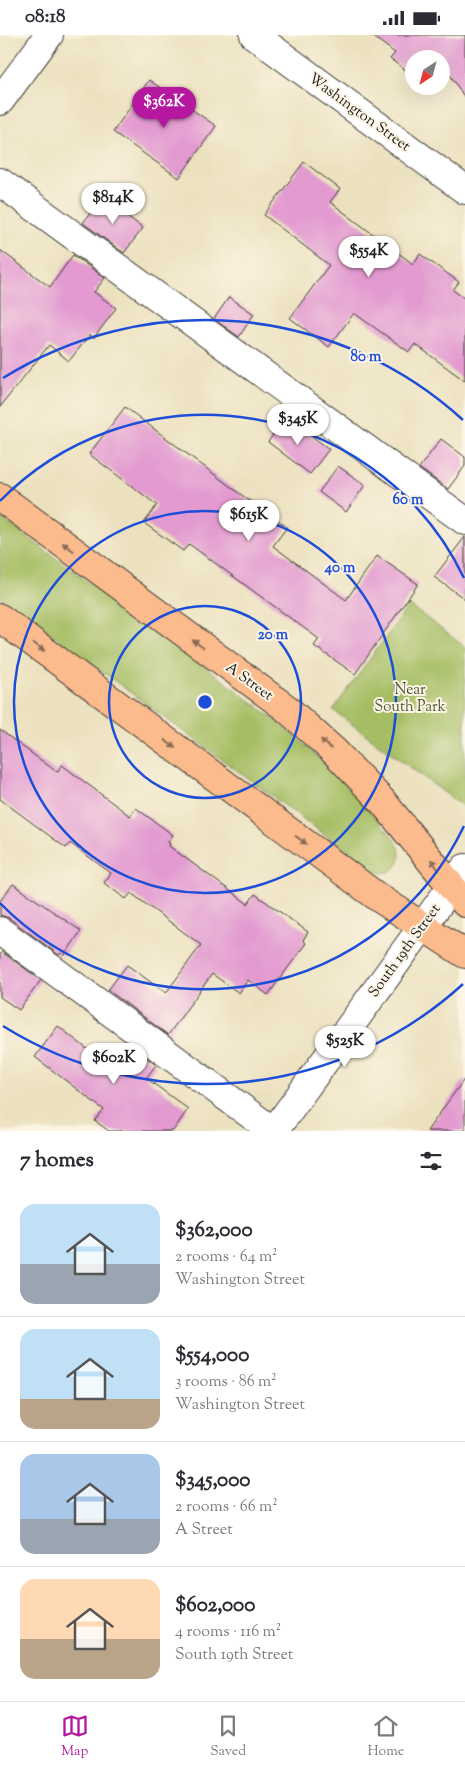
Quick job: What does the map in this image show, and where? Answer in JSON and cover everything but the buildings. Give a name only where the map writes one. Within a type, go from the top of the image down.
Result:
[{"type":"main road","name":"A Street","points":[[0,497],[286,708],[335,752],[460,886]]},
{"type":"main road","points":[[0,619],[422,928],[465,954]]},
{"type":"street","points":[[0,101],[49,35]]},
{"type":"street","name":"Washington Street","points":[[254,35],[465,190]]},
{"type":"street","points":[[0,182],[465,521]]},
{"type":"street","name":"South 19th Street","points":[[274,1131],[422,928],[460,886]]},
{"type":"street","points":[[0,931],[274,1131]]},
{"type":"green space","points":[[0,517],[272,717],[307,747],[345,784],[394,838],[400,854],[394,869],[385,873],[373,870],[0,597]]},
{"type":"green space","name":"Near South Park","points":[[409,605],[465,647],[465,808],[333,710]]}]
